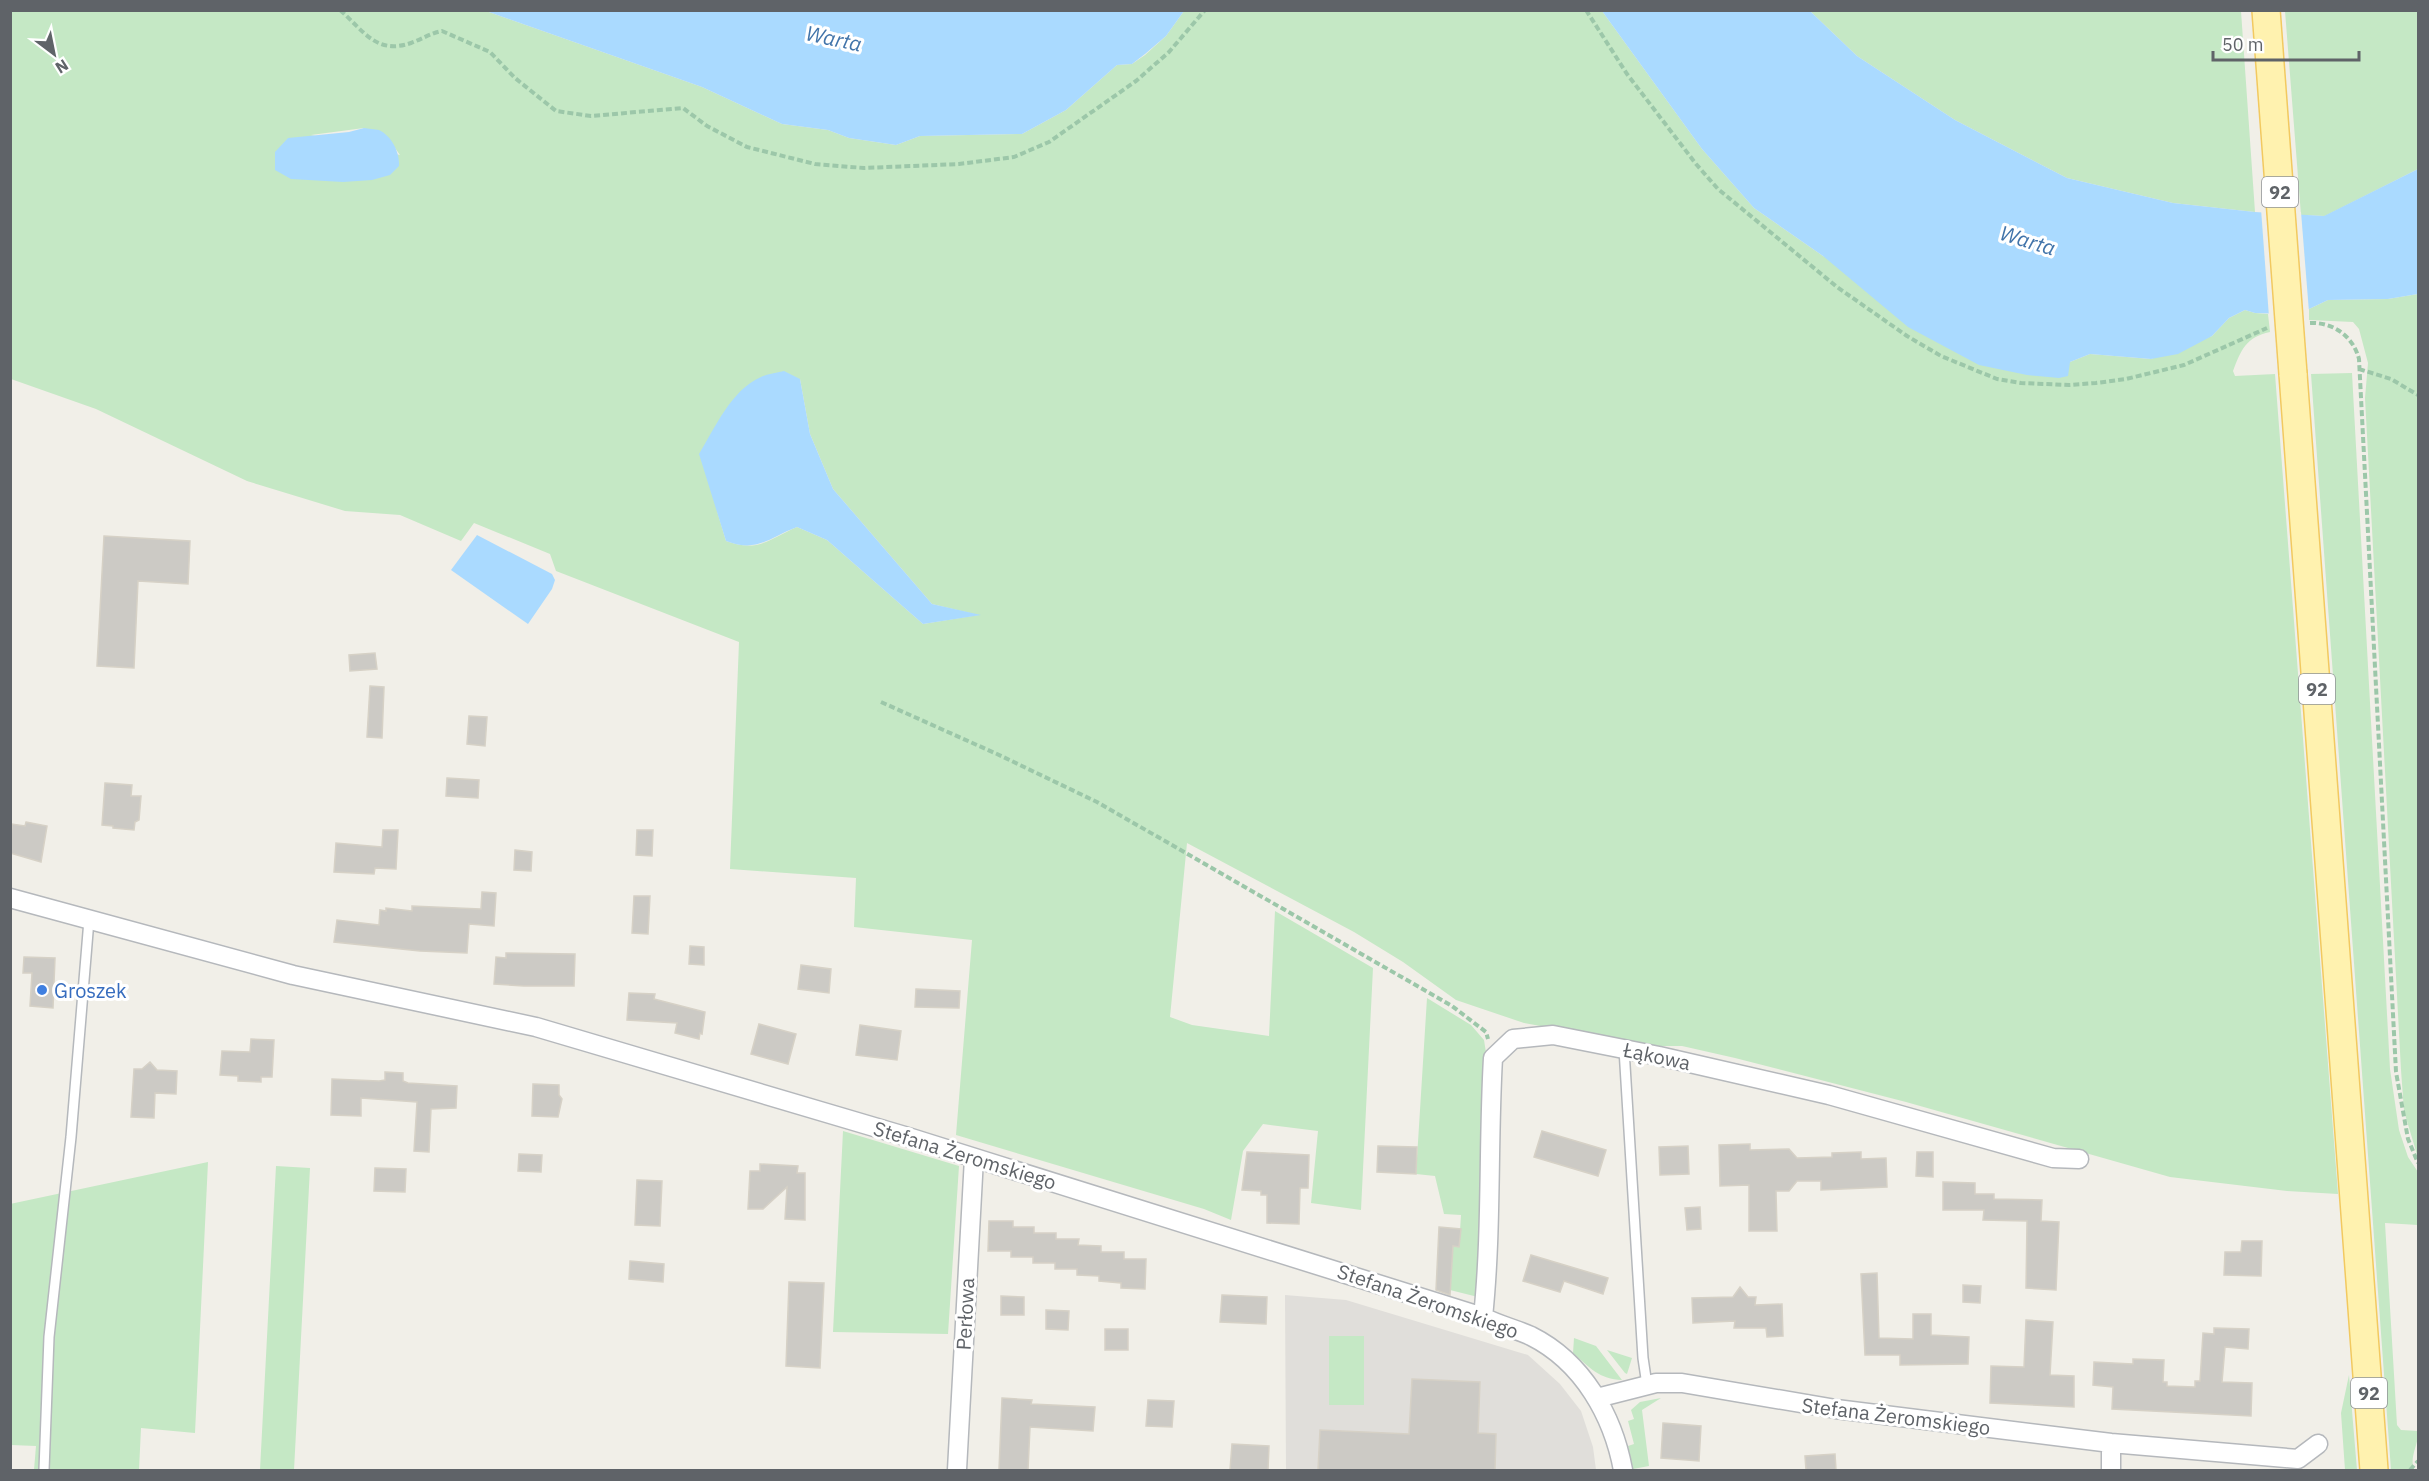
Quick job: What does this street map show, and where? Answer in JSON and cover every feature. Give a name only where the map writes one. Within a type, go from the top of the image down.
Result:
[{"type":"main road","name":"92","points":[[2266,10],[2374,1470]]},
{"type":"street","name":"Stefana Żeromskiego","points":[[10,898],[293,975],[536,1027],[1244,1240],[1483,1317],[1534,1337],[1575,1370],[1597,1398],[1647,1385],[1682,1383],[1836,1409],[2111,1443],[2298,1460],[2318,1444]]},
{"type":"street","name":"Łąkowa","points":[[1493,1058],[1513,1039],[1552,1035],[1829,1095],[2053,1158],[2079,1159]]},
{"type":"street","points":[[1483,1317],[1488,1275],[1490,1107],[1493,1058]]},
{"type":"street","name":"Perłowa","points":[[957,1470],[974,1158]]},
{"type":"street","points":[[1597,1398],[1612,1428],[1623,1470]]},
{"type":"street","points":[[2111,1443],[2111,1470]]},
{"type":"lane","points":[[44,1470],[49,1337],[71,1137],[89,920]]},
{"type":"lane","points":[[1624,1049],[1643,1358],[1647,1385]]},
{"type":"path","points":[[340,10],[364,34],[383,46],[398,47],[442,32],[490,52],[516,78],[556,111],[591,116],[683,108],[708,126],[747,147],[815,164],[864,168],[959,164],[1014,157],[1049,142],[1136,81],[1169,52],[1204,10]]},
{"type":"path","points":[[1586,10],[1627,74],[1718,189],[1837,287],[1907,336],[1941,356],[1997,379],[2069,386],[2126,379],[2184,364],[2252,333],[2275,327]]},
{"type":"path","points":[[2308,323],[2328,324],[2344,334],[2358,353],[2396,1072],[2408,1139],[2418,1163]]},
{"type":"path","points":[[2359,369],[2391,379],[2418,395]]},
{"type":"path","points":[[880,702],[1097,802],[1452,1006],[1486,1032],[1493,1058]]},
{"type":"path","points":[[2410,1470],[2418,1461]]},
{"type":"shaded area","points":[[1285,1295],[1346,1300],[1528,1355],[1560,1384],[1581,1411],[1593,1447],[1596,1470],[1286,1470]]},
{"type":"green space","points":[[11,11],[486,11],[702,87],[782,124],[828,130],[849,138],[896,145],[920,136],[1022,134],[1066,110],[1117,65],[1132,64],[1145,55],[1166,36],[1184,11],[1602,11],[1702,149],[1754,208],[1823,256],[2070,362],[2090,354],[2151,359],[2212,336],[2229,318],[2245,310],[2268,314],[2270,332],[2255,337],[2245,346],[2233,371],[2235,376],[2275,374],[2338,1194],[2287,1191],[2170,1177],[1906,1102],[1735,1058],[1682,1046],[1650,1046],[1524,1023],[1456,1000],[1403,962],[1354,932],[1187,843],[1170,1017],[1192,1025],[1269,1036],[1275,911],[1373,968],[1361,1210],[1311,1203],[1318,1131],[1263,1124],[1243,1151],[1231,1220],[1204,1209],[956,1135],[972,940],[854,927],[856,878],[730,869],[739,642],[556,571],[550,554],[474,523],[461,541],[400,515],[345,511],[247,481],[96,409],[11,379]],"holes":[[[364,128],[395,148],[400,155],[311,135]],[[800,379],[810,434],[833,489],[932,604],[978,615],[923,624],[827,540],[797,527],[755,545],[747,546],[726,541],[717,511]]]},
{"type":"green space","points":[[1810,11],[2241,11],[2255,212],[2173,203],[2067,178],[1955,120],[1857,56]]},
{"type":"green space","points":[[2285,11],[2418,11],[2418,169],[2325,216],[2301,215]]},
{"type":"green space","points":[[2418,294],[2418,1158],[2404,1111],[2401,1070],[2365,398],[2368,363],[2359,329],[2353,322],[2309,320],[2309,309],[2328,300],[2388,299]]},
{"type":"green space","points":[[2352,373],[2390,1069],[2399,1130],[2408,1157],[2418,1172],[2418,1225],[2385,1223],[2397,1425],[2401,1430],[2418,1431],[2413,1460],[2414,1470],[2391,1470],[2311,374]]},
{"type":"green space","points":[[1427,998],[1471,1025],[1484,1040],[1487,1059],[1478,1297],[1450,1290],[1453,1246],[1459,1247],[1461,1215],[1444,1214],[1435,1176],[1416,1174]]},
{"type":"green space","points":[[843,1131],[959,1166],[948,1334],[833,1332]]},
{"type":"green space","points":[[208,1162],[195,1433],[141,1428],[139,1470],[34,1470],[36,1446],[11,1445],[10,1204]]},
{"type":"green space","points":[[276,1166],[310,1168],[294,1470],[260,1470]]},
{"type":"green space","points":[[1329,1336],[1364,1336],[1364,1405],[1329,1405]]},
{"type":"green space","points":[[1574,1338],[1596,1346],[1622,1380],[1607,1378],[1584,1363],[1573,1353]]},
{"type":"green space","points":[[1607,1350],[1632,1358],[1627,1374],[1625,1373]]},
{"type":"green space","points":[[2349,1375],[2357,1470],[2345,1470],[2341,1413]]},
{"type":"green space","points":[[1661,1398],[1642,1410],[1649,1466],[1633,1469],[1628,1446],[1634,1444],[1628,1421],[1634,1419],[1631,1410],[1640,1402]]},
{"type":"water","name":"Warta","points":[[486,11],[1184,11],[1166,36],[1132,64],[1117,65],[1066,110],[1022,134],[920,136],[896,145],[849,138],[828,130],[782,124],[702,87]]},
{"type":"water","name":"Warta","points":[[1602,11],[1810,11],[1857,56],[1955,120],[2067,178],[2173,203],[2255,212],[2324,216],[2418,169],[2418,294],[2388,299],[2328,300],[2309,309],[2284,314],[2255,313],[2245,310],[2229,318],[2212,336],[2178,354],[2151,359],[2090,354],[2070,362],[2068,376],[2059,378],[2027,375],[1979,365],[1908,327],[1823,256],[1754,208],[1702,149]]},
{"type":"water","points":[[364,128],[379,130],[388,136],[394,145],[399,166],[390,175],[372,180],[343,182],[291,179],[275,170],[275,152],[288,138],[349,132]]},
{"type":"water","points":[[784,371],[800,379],[810,434],[833,489],[932,604],[981,615],[923,624],[827,540],[797,527],[755,545],[726,541],[699,454],[732,400],[741,391],[761,377]]},
{"type":"water","points":[[477,535],[552,574],[555,580],[552,589],[528,624],[451,570]]},
{"type":"pier","points":[[2261,209],[2301,212],[2309,312],[2285,317],[2269,317]]},
{"type":"building","points":[[104,536],[190,541],[188,584],[138,581],[134,668],[97,666]]},
{"type":"building","points":[[375,653],[377,669],[350,671],[349,655]]},
{"type":"building","points":[[370,686],[384,687],[382,738],[367,737]]},
{"type":"building","points":[[469,716],[487,717],[485,746],[467,744]]},
{"type":"building","points":[[447,778],[479,780],[478,798],[446,796]]},
{"type":"building","points":[[105,783],[132,785],[131,796],[141,796],[139,820],[135,822],[134,830],[102,825]]},
{"type":"building","points":[[26,822],[47,826],[41,862],[10,853],[12,824],[25,826]]},
{"type":"building","points":[[383,830],[398,830],[396,869],[375,868],[374,874],[334,872],[336,843],[382,847]]},
{"type":"building","points":[[637,830],[653,830],[652,856],[636,855]]},
{"type":"building","points":[[515,850],[532,852],[531,871],[514,870]]},
{"type":"building","points":[[482,892],[496,893],[494,926],[469,924],[467,953],[420,951],[334,942],[337,920],[379,925],[380,910],[386,911],[386,908],[412,911],[412,906],[481,909]]},
{"type":"building","points":[[634,896],[650,896],[648,934],[632,933]]},
{"type":"building","points":[[690,946],[704,947],[704,965],[689,964]]},
{"type":"building","points":[[506,953],[575,954],[574,986],[494,984],[496,957],[506,958]]},
{"type":"building","name":"Groszek","points":[[24,957],[55,958],[53,1008],[30,1006],[32,973],[23,973]]},
{"type":"building","points":[[801,965],[831,969],[829,993],[798,989]]},
{"type":"building","points":[[916,989],[960,991],[959,1008],[915,1007]]},
{"type":"building","points":[[629,993],[655,994],[654,999],[705,1012],[702,1034],[700,1033],[699,1039],[675,1033],[677,1023],[627,1020]]},
{"type":"building","points":[[759,1024],[796,1034],[788,1064],[751,1054]]},
{"type":"building","points":[[860,1025],[901,1031],[897,1060],[856,1055]]},
{"type":"building","points":[[251,1039],[274,1040],[272,1077],[261,1077],[261,1082],[238,1081],[238,1076],[220,1075],[222,1051],[250,1052]]},
{"type":"building","points":[[150,1062],[157,1070],[177,1071],[176,1094],[155,1093],[154,1118],[131,1117],[134,1069],[142,1069]]},
{"type":"building","points":[[385,1072],[403,1073],[403,1081],[408,1083],[457,1086],[456,1108],[431,1109],[429,1152],[414,1151],[417,1102],[361,1098],[361,1116],[331,1115],[332,1079],[379,1081],[385,1080]]},
{"type":"building","points":[[533,1084],[559,1085],[559,1095],[562,1099],[558,1117],[532,1116]]},
{"type":"building","points":[[1542,1131],[1606,1150],[1598,1176],[1534,1157]]},
{"type":"building","points":[[1750,1144],[1750,1150],[1789,1149],[1797,1158],[1832,1157],[1832,1153],[1861,1152],[1861,1159],[1886,1158],[1887,1187],[1821,1190],[1821,1181],[1797,1181],[1789,1191],[1776,1191],[1777,1231],[1749,1231],[1749,1185],[1720,1186],[1719,1145]]},
{"type":"building","points":[[1378,1146],[1417,1147],[1416,1174],[1377,1172]]},
{"type":"building","points":[[1688,1146],[1689,1174],[1660,1175],[1659,1147]]},
{"type":"building","points":[[1247,1152],[1309,1155],[1308,1188],[1300,1188],[1299,1224],[1267,1223],[1267,1195],[1261,1195],[1261,1191],[1242,1190]]},
{"type":"building","points":[[1917,1152],[1933,1152],[1933,1177],[1916,1176]]},
{"type":"building","points":[[519,1154],[542,1155],[541,1172],[518,1171]]},
{"type":"building","points":[[760,1164],[798,1166],[797,1173],[805,1173],[805,1220],[785,1219],[787,1187],[763,1209],[748,1209],[750,1171],[760,1171]]},
{"type":"building","points":[[375,1168],[406,1169],[405,1192],[374,1191]]},
{"type":"building","points":[[637,1180],[662,1181],[660,1226],[635,1225]]},
{"type":"building","points":[[1943,1182],[1975,1183],[1975,1194],[1994,1194],[1994,1199],[2042,1200],[2041,1221],[2059,1222],[2056,1290],[2026,1288],[2027,1221],[1983,1220],[1984,1210],[1943,1210]]},
{"type":"building","points":[[1700,1207],[1701,1229],[1687,1230],[1685,1208]]},
{"type":"building","points":[[989,1221],[1013,1221],[1013,1227],[1034,1227],[1034,1233],[1056,1233],[1056,1239],[1079,1239],[1078,1245],[1101,1246],[1101,1252],[1124,1252],[1124,1259],[1146,1259],[1145,1289],[1121,1288],[1121,1283],[1099,1281],[1099,1276],[1077,1275],[1077,1269],[1055,1269],[1055,1263],[1033,1263],[1033,1257],[1011,1257],[1011,1251],[988,1251]]},
{"type":"building","points":[[1439,1227],[1461,1229],[1459,1247],[1453,1246],[1450,1295],[1436,1290]]},
{"type":"building","points":[[2242,1241],[2262,1241],[2261,1276],[2224,1275],[2225,1252],[2241,1252]]},
{"type":"building","points":[[1531,1255],[1608,1278],[1603,1294],[1564,1281],[1560,1292],[1523,1281]]},
{"type":"building","points":[[630,1261],[664,1264],[663,1282],[629,1279]]},
{"type":"building","points":[[1877,1273],[1879,1338],[1913,1339],[1913,1314],[1931,1314],[1931,1335],[1969,1337],[1968,1364],[1900,1365],[1900,1355],[1865,1355],[1861,1274]]},
{"type":"building","points":[[789,1282],[824,1283],[820,1368],[786,1366]]},
{"type":"building","points":[[1963,1285],[1981,1286],[1980,1303],[1963,1302]]},
{"type":"building","points":[[1740,1287],[1748,1297],[1756,1297],[1755,1305],[1782,1304],[1783,1336],[1767,1337],[1766,1328],[1734,1328],[1735,1321],[1693,1323],[1692,1298],[1733,1297]]},
{"type":"building","points":[[1222,1295],[1267,1297],[1266,1324],[1220,1322]]},
{"type":"building","points":[[1001,1296],[1024,1297],[1024,1315],[1001,1315]]},
{"type":"building","points":[[1046,1310],[1069,1311],[1068,1330],[1046,1329]]},
{"type":"building","points":[[2026,1320],[2053,1322],[2050,1375],[2074,1376],[2074,1407],[1990,1403],[1991,1366],[2024,1367]]},
{"type":"building","points":[[2214,1328],[2249,1329],[2248,1349],[2225,1347],[2222,1382],[2252,1383],[2251,1416],[2112,1409],[2113,1387],[2093,1385],[2094,1362],[2133,1364],[2133,1359],[2164,1360],[2163,1382],[2167,1382],[2167,1386],[2195,1387],[2195,1381],[2200,1381],[2203,1333],[2214,1334]]},
{"type":"building","points":[[1105,1329],[1128,1329],[1128,1350],[1105,1350]]},
{"type":"building","points":[[1412,1379],[1480,1382],[1478,1433],[1496,1434],[1495,1470],[1318,1470],[1320,1430],[1409,1434]]},
{"type":"building","points":[[1002,1398],[1032,1400],[1031,1404],[1095,1407],[1093,1431],[1030,1427],[1028,1470],[999,1470]]},
{"type":"building","points":[[1148,1400],[1174,1401],[1172,1427],[1146,1426]]},
{"type":"building","points":[[1663,1423],[1701,1426],[1699,1461],[1661,1458]]},
{"type":"building","points":[[1232,1444],[1269,1446],[1268,1470],[1230,1470]]},
{"type":"building","points":[[1835,1454],[1836,1470],[1806,1470],[1805,1456]]},
{"type":"place","name":"Groszek","points":[[42,990]]}]
